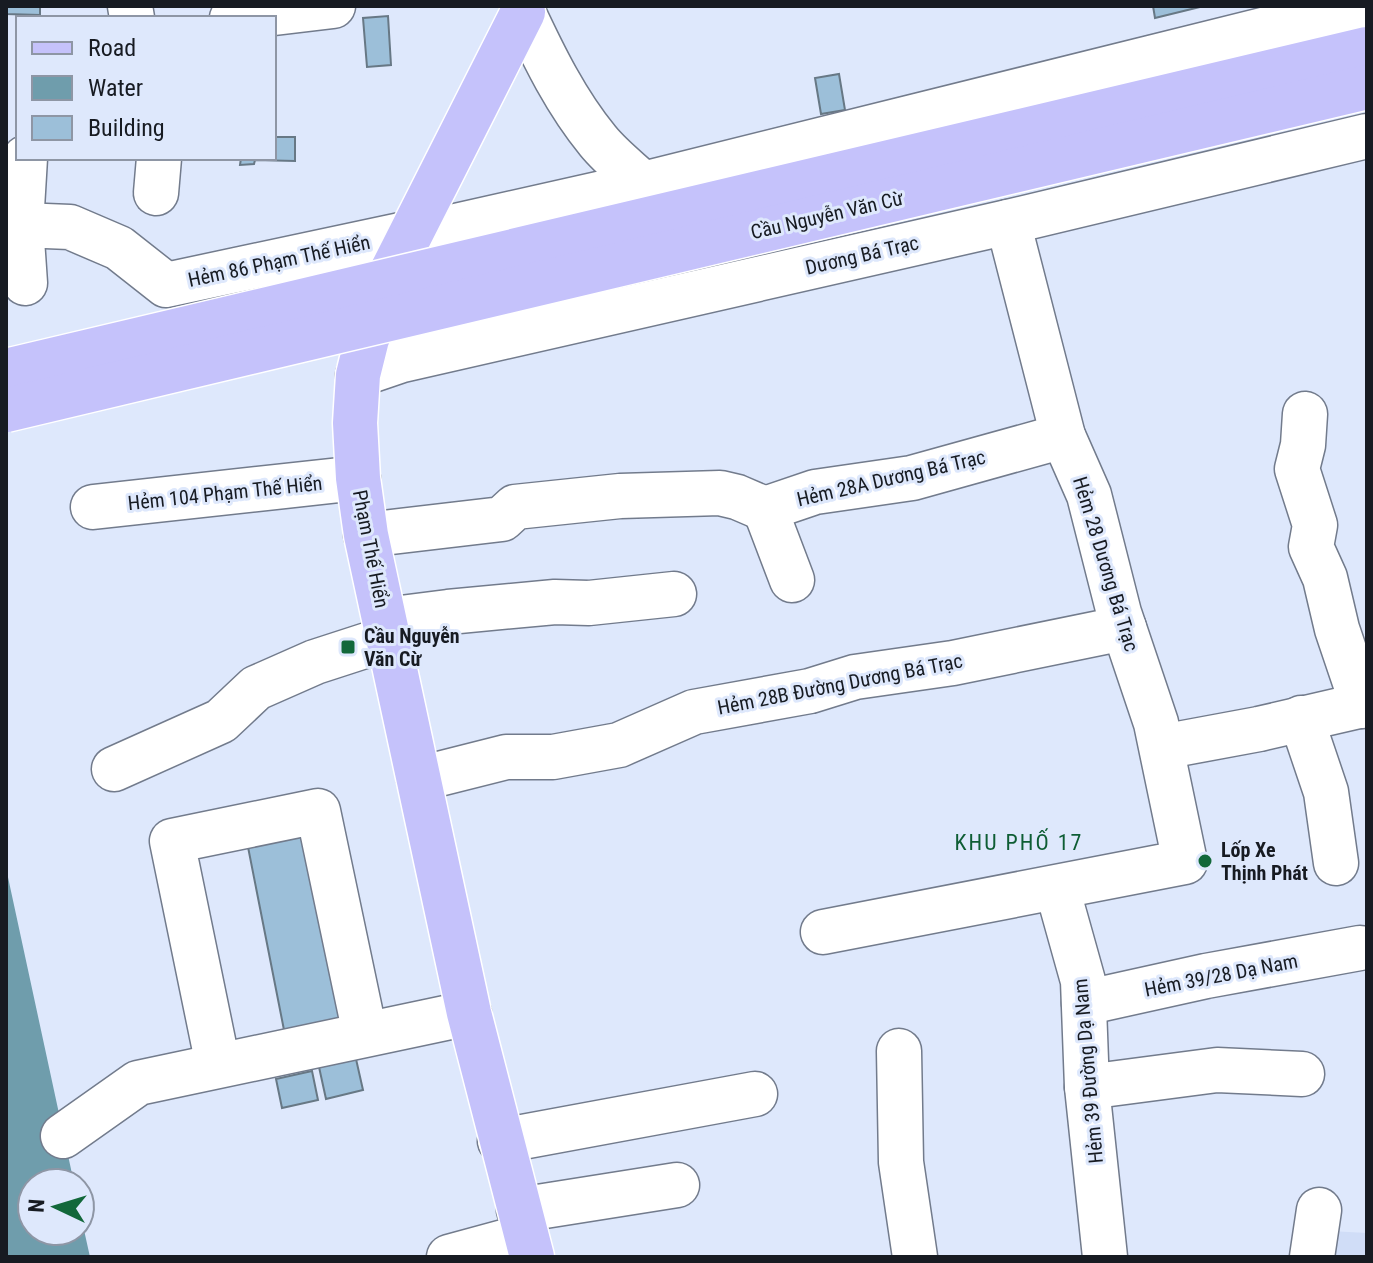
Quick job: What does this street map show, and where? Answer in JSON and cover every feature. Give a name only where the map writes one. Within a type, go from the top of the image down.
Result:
[{"type":"main road","name":"Phạm Thế Hiển","points":[[522,9],[410,233],[379,305],[358,375],[355,423],[366,535],[469,1013],[526,1235]]},
{"type":"main road","name":"Cầu Nguyễn Văn Cừ","points":[[6,371],[1367,49]]},
{"type":"main road","name":"Cầu Nguyễn Văn Cừ","points":[[6,410],[1367,87]]},
{"type":"street","points":[[247,16],[313,7]]},
{"type":"street","points":[[410,233],[456,226],[660,180],[1321,10],[1367,7]]},
{"type":"street","points":[[522,9],[546,63],[599,142],[660,180],[665,194],[661,235],[668,259],[680,275],[700,292]]},
{"type":"street","name":"Dương Bá Trạc","points":[[358,375],[402,360],[700,292],[1366,145]]},
{"type":"street","points":[[25,160],[21,225],[25,283]]},
{"type":"street","name":"Hẻm 28 Dương Bá Trạc","points":[[1008,222],[1063,436],[1089,495],[1124,628],[1162,747],[1185,862],[1057,888]]},
{"type":"street","name":"Hẻm 86 Phạm Thế Hiển","points":[[21,225],[70,227],[119,248],[166,285],[410,233]]},
{"type":"street","points":[[1162,747],[1365,705],[1337,629],[1325,578],[1311,547],[1315,525],[1297,469],[1303,445],[1305,414]]},
{"type":"street","name":"Hẻm 28A Dương Bá Trạc","points":[[765,509],[815,492],[912,478],[1063,436]]},
{"type":"street","name":"Hẻm 104 Phạm Thế Hiển","points":[[93,507],[358,478]]},
{"type":"street","points":[[366,535],[502,519],[515,507],[620,496],[720,493],[765,509],[792,580]]},
{"type":"street","points":[[114,769],[221,721],[256,688],[387,629],[448,612],[674,594]]},
{"type":"street","name":"Hẻm 28B Đường Dương Bá Trạc","points":[[419,779],[506,757],[553,757],[619,745],[694,712],[810,691],[855,677],[953,663],[1124,628]]},
{"type":"street","points":[[1301,718],[1326,792],[1336,863]]},
{"type":"street","points":[[218,1065],[172,841],[318,811],[365,1034]]},
{"type":"street","points":[[823,932],[1057,888]]},
{"type":"street","name":"Hẻm 39 Đường Dạ Nam","points":[[1057,888],[1083,981],[1087,1087],[1105,1257]]},
{"type":"street","name":"Hẻm 39/28 Dạ Nam","points":[[1084,1003],[1206,976],[1360,948]]},
{"type":"street","points":[[63,1136],[138,1083],[469,1013]]},
{"type":"street","points":[[899,1051],[901,1162],[915,1257]]},
{"type":"street","points":[[1087,1087],[1217,1070],[1302,1074]]},
{"type":"street","points":[[500,1141],[755,1094]]},
{"type":"street","points":[[449,1257],[677,1185]]},
{"type":"street","points":[[1312,1257],[1319,1210]]},
{"type":"shaded area","points":[[1330,1231],[1367,1233],[1367,1257],[1328,1257]]},
{"type":"water","points":[[6,868],[71,1167],[16,1167],[16,1247],[88,1247],[90,1257],[6,1257]]},
{"type":"building","points":[[6,6],[40,6],[40,15],[6,14]]},
{"type":"building","points":[[1153,6],[1204,6],[1155,18]]},
{"type":"building","points":[[388,16],[391,65],[367,67],[363,18]]},
{"type":"building","points":[[839,74],[845,110],[821,114],[815,78]]},
{"type":"building","points":[[276,137],[295,137],[295,161],[255,160],[276,160]]},
{"type":"building","points":[[241,160],[255,160],[254,164],[240,165]]},
{"type":"building","points":[[307,834],[345,1018],[284,1030],[248,847]]},
{"type":"building","points":[[356,1059],[363,1090],[326,1099],[319,1067]]},
{"type":"building","points":[[312,1071],[318,1100],[282,1108],[276,1079]]},
{"type":"place","name":"Cầu Nguyễn Văn Cừ","points":[[348,647]]},
{"type":"place","name":"Lốp Xe Thịnh Phát","points":[[1205,861]]},
{"type":"district","name":"KHU PHỐ 17","points":[[1019,842]]}]
